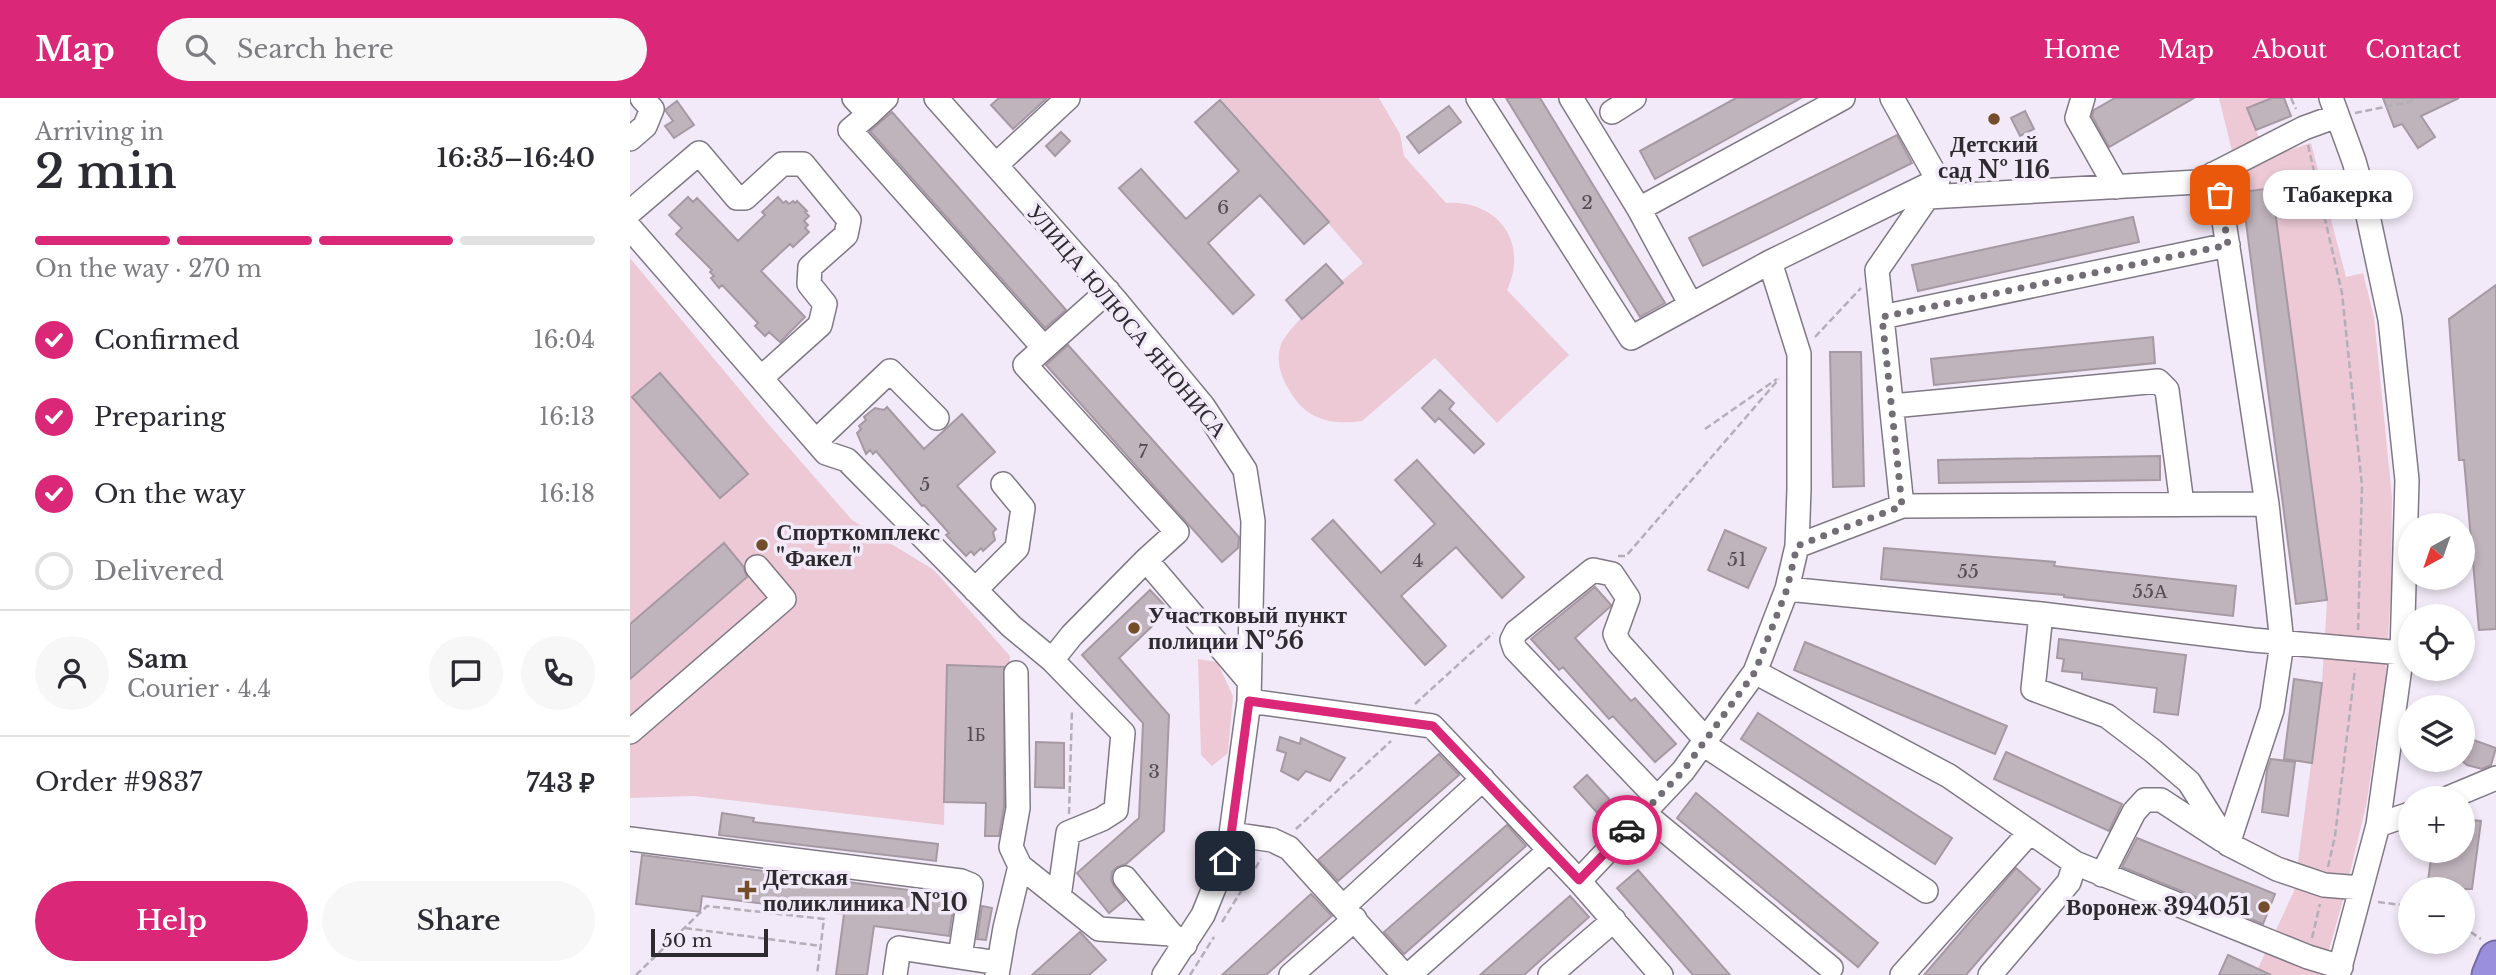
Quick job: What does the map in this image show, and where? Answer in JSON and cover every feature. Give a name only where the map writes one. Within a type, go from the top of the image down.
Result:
[{"type":"highway","points":[[2490,975],[2491,950]]},
{"type":"street","points":[[630,139],[645,125],[653,109],[642,98]]},
{"type":"street","points":[[886,98],[862,106],[850,130],[1044,348]]},
{"type":"street","name":"УЛИЦА ЮЛЮСА ЯНОНИСА","points":[[936,98],[1108,291],[1203,407],[1245,470],[1253,521],[1249,691],[1231,835],[1215,888],[1178,939],[1164,975]]},
{"type":"street","points":[[996,165],[1068,98]]},
{"type":"street","points":[[1478,98],[1631,338],[1770,262],[1933,188],[2116,187],[2198,182],[2304,128],[2334,107],[2364,197],[2390,319],[2407,480],[2403,604]]},
{"type":"street","points":[[1571,98],[1639,209],[1691,305]]},
{"type":"street","points":[[1612,112],[1634,98]]},
{"type":"street","points":[[1639,209],[1843,98]]},
{"type":"street","points":[[1892,98],[1933,188]]},
{"type":"street","points":[[2083,98],[2077,118],[2116,187]]},
{"type":"street","points":[[630,212],[699,153],[737,198],[745,198],[782,164],[803,164],[849,220],[846,235],[810,267],[809,284],[825,304],[820,325],[761,378]]},
{"type":"street","points":[[2213,174],[2220,195],[2267,504],[2281,643],[2272,710],[2228,844]]},
{"type":"street","points":[[1902,506],[1877,270],[1933,188]]},
{"type":"street","points":[[630,228],[826,453],[847,460],[1011,626],[1052,660],[1123,733],[1116,810],[1102,820],[1068,833],[1059,897]]},
{"type":"street","points":[[1882,317],[2228,245]]},
{"type":"street","points":[[1579,880],[1683,771],[1755,672],[1787,589],[1797,546],[1799,354],[1770,262]]},
{"type":"street","points":[[1052,660],[1072,635],[1177,532],[1025,365],[1108,291]]},
{"type":"street","points":[[816,441],[890,371],[937,418]]},
{"type":"street","points":[[1892,406],[2158,381],[2167,390],[2182,504]]},
{"type":"street","points":[[975,590],[1017,548],[1023,508],[1003,484]]},
{"type":"street","points":[[1797,546],[1902,506],[2267,504]]},
{"type":"street","points":[[1146,560],[1249,691],[1433,726],[1579,880],[1661,975]]},
{"type":"street","points":[[630,732],[784,599],[757,567]]},
{"type":"street","points":[[1831,968],[1651,805],[1515,649],[1512,640],[1516,632],[1593,570],[1612,574],[1628,598],[1615,634],[1619,643],[1704,742],[1926,891]]},
{"type":"street","points":[[1787,589],[1889,597],[2281,643],[2398,653]]},
{"type":"street","points":[[2041,614],[2033,689],[2107,716],[2153,751],[2189,782],[2228,844]]},
{"type":"street","points":[[1755,672],[1949,776],[2075,863],[2340,971],[2378,825],[2398,681]]},
{"type":"street","points":[[1016,673],[1018,808],[1011,847],[1020,866],[1099,929],[1178,939]]},
{"type":"street","points":[[2475,787],[2496,778]]},
{"type":"street","points":[[1291,975],[1483,779]]},
{"type":"street","points":[[2102,874],[2134,812],[2145,800],[2161,800],[2228,844],[2277,869],[2360,894]]},
{"type":"street","points":[[2378,825],[2398,818]]},
{"type":"street","points":[[1902,975],[2030,832]]},
{"type":"street","points":[[1231,835],[1272,840],[1290,848],[1407,975],[1550,850]]},
{"type":"street","points":[[630,839],[961,881],[971,886],[960,957]]},
{"type":"street","points":[[1990,975],[2069,882],[2075,863]]},
{"type":"street","points":[[895,975],[899,948],[960,957],[998,969],[1020,866]]},
{"type":"street","points":[[1125,878],[1178,939]]},
{"type":"street","points":[[1550,975],[1614,920]]},
{"type":"path","points":[[2291,98],[2304,128],[2342,293],[2362,486],[2357,649],[2335,836],[2308,957]]},
{"type":"path","points":[[2334,107],[2409,102],[2416,98]]},
{"type":"path","points":[[1705,429],[1783,375]]},
{"type":"path","points":[[1068,833],[1073,681]]},
{"type":"path","points":[[2360,894],[2398,903]]},
{"type":"path","points":[[636,975],[707,906],[824,919],[817,975]]},
{"type":"path","points":[[685,928],[821,946]]},
{"type":"path","points":[[2475,937],[2491,950]]},
{"type":"shaded area","points":[[1220,98],[1379,98],[1400,134],[1404,156],[1446,203],[1481,209],[1504,227],[1514,256],[1513,272],[1507,290],[1569,355],[1497,423],[1435,358],[1362,421],[1334,422],[1309,412],[1295,399],[1285,382],[1280,369],[1280,348],[1303,316],[1363,263]]},
{"type":"shaded area","points":[[2219,98],[2272,98],[2247,108],[2267,157],[2311,143],[2346,277],[2363,273],[2374,317],[2392,498],[2386,677],[2366,806],[2322,975],[2255,975],[2294,891],[2322,683],[2327,600],[2272,189],[2242,192]]},
{"type":"shaded area","name":"Спорткомплекс \"Факел\"","points":[[630,258],[852,520],[934,570],[1010,656],[1009,667],[947,666],[944,825],[694,796],[630,798]]},
{"type":"shaded area","points":[[1198,659],[1217,662],[1233,696],[1228,753],[1212,766],[1201,755]]},
{"type":"building","points":[[999,98],[1047,98],[1013,129],[991,105]]},
{"type":"building","points":[[1506,98],[1540,98],[1665,303],[1640,317]]},
{"type":"building","points":[[1736,98],[1801,98],[1655,179],[1640,151]]},
{"type":"building","points":[[2115,98],[2194,98],[2109,147],[2092,116],[2094,110]]},
{"type":"building","points":[[2272,98],[2284,98],[2291,116],[2256,130],[2247,108]]},
{"type":"building","points":[[2383,98],[2459,98],[2421,116],[2435,137],[2418,148],[2402,124],[2394,127]]},
{"type":"building","points":[[1220,100],[1329,222],[1304,244],[1260,195],[1208,243],[1254,295],[1233,314],[1119,188],[1141,169],[1186,219],[1239,171],[1195,122]]},
{"type":"building","points":[[677,101],[694,125],[674,138],[665,126],[673,121],[665,110]]},
{"type":"building","points":[[1449,106],[1461,122],[1419,153],[1407,137]]},
{"type":"building","points":[[2025,111],[2034,129],[2020,136],[2011,118]]},
{"type":"building","points":[[892,112],[1066,310],[1045,328],[870,131]]},
{"type":"building","points":[[1061,132],[1070,141],[1055,156],[1046,146]]},
{"type":"building","points":[[1897,135],[1912,163],[1703,266],[1689,238]]},
{"type":"building","points":[[2272,188],[2327,600],[2296,604],[2242,192]]},
{"type":"building","points":[[688,197],[693,202],[697,198],[738,241],[765,215],[762,212],[778,197],[783,203],[797,201],[807,211],[805,212],[809,216],[804,221],[809,232],[793,247],[790,244],[761,271],[805,317],[780,342],[769,332],[765,336],[755,326],[758,323],[722,285],[719,288],[711,278],[714,276],[710,272],[712,270],[676,234],[682,228],[669,215]]},
{"type":"building","points":[[2133,217],[2139,242],[1918,291],[1912,265]]},
{"type":"building","points":[[1326,264],[1343,283],[1302,319],[1286,300]]},
{"type":"building","points":[[2496,285],[2496,629],[2479,630],[2475,585],[2475,513],[2469,513],[2464,460],[2459,460],[2449,319]]},
{"type":"building","points":[[2153,337],[2155,363],[1934,385],[1931,359]]},
{"type":"building","points":[[1068,345],[1239,537],[1238,548],[1222,562],[1046,365]]},
{"type":"building","points":[[1830,352],[1861,352],[1864,486],[1833,487]]},
{"type":"building","points":[[660,373],[748,474],[720,498],[632,397]]},
{"type":"building","points":[[1440,390],[1454,403],[1449,409],[1484,444],[1474,453],[1439,418],[1435,422],[1422,408]]},
{"type":"building","points":[[887,407],[924,449],[962,414],[995,452],[957,486],[996,529],[993,532],[995,540],[983,551],[981,548],[974,555],[971,551],[966,556],[876,451],[873,454],[870,450],[866,454],[857,433],[861,429],[859,426],[866,420],[864,417],[875,408],[884,410]]},
{"type":"building","points":[[2160,456],[2160,480],[1939,483],[1938,460]]},
{"type":"building","points":[[1417,460],[1524,577],[1502,598],[1456,547],[1401,596],[1446,646],[1425,665],[1312,539],[1333,520],[1381,573],[1435,524],[1395,480]]},
{"type":"building","points":[[1725,530],[1766,548],[1748,588],[1708,570]]},
{"type":"building","points":[[724,543],[743,566],[747,577],[630,679],[630,624]]},
{"type":"building","points":[[1884,548],[2055,562],[2054,566],[2236,586],[2233,616],[2064,595],[1881,579]]},
{"type":"building","points":[[1595,587],[1611,605],[1575,638],[1631,701],[1635,698],[1676,744],[1655,762],[1613,716],[1609,719],[1563,667],[1559,670],[1531,639]]},
{"type":"building","points":[[1150,590],[1169,610],[1119,658],[1169,715],[1164,831],[1126,864],[1112,872],[1111,880],[1125,900],[1109,913],[1077,873],[1139,818],[1143,723],[1082,655]]},
{"type":"building","points":[[2059,639],[2186,655],[2178,715],[2154,712],[2157,688],[2082,679],[2082,673],[2062,671],[2064,659],[2057,658]]},
{"type":"building","points":[[1805,642],[2007,726],[1995,754],[1794,670]]},
{"type":"building","points":[[947,665],[1004,667],[1004,807],[999,836],[985,836],[986,803],[944,802]]},
{"type":"building","points":[[2294,679],[2322,683],[2312,763],[2284,759]]},
{"type":"building","points":[[1758,713],[1952,838],[1935,864],[1741,739]]},
{"type":"building","points":[[1280,737],[1300,744],[1301,738],[1345,758],[1330,781],[1306,771],[1298,780],[1281,771],[1286,753],[1277,750]]},
{"type":"building","points":[[2475,741],[2496,748],[2491,765],[2482,769],[2475,767]]},
{"type":"building","points":[[1036,742],[1064,743],[1064,788],[1035,787]]},
{"type":"building","points":[[2006,752],[2122,804],[2109,831],[1994,779]]},
{"type":"building","points":[[1439,754],[1459,775],[1338,881],[1318,860]]},
{"type":"building","points":[[2271,759],[2295,762],[2288,816],[2262,812],[2267,770]]},
{"type":"building","points":[[1587,775],[1623,814],[1610,827],[1574,787]]},
{"type":"building","points":[[1696,793],[1878,943],[1858,967],[1677,818]]},
{"type":"building","points":[[722,813],[754,818],[753,822],[938,844],[936,861],[719,835]]},
{"type":"building","points":[[2475,820],[2481,821],[2474,877],[2429,877],[2430,863],[2475,863]]},
{"type":"building","points":[[1507,825],[1526,846],[1404,954],[1384,932]]},
{"type":"building","points":[[2137,838],[2275,894],[2263,924],[2122,867]]},
{"type":"building","points":[[642,855],[955,896],[949,936],[874,926],[867,975],[836,975],[844,914],[702,896],[700,912],[636,904]]},
{"type":"building","points":[[2016,868],[2040,889],[1966,975],[1924,975]]},
{"type":"building","points":[[1638,870],[1730,975],[1693,975],[1617,888]]},
{"type":"building","points":[[1311,894],[1332,916],[1266,975],[1222,975]]},
{"type":"building","points":[[1570,896],[1589,917],[1524,975],[1480,975]]},
{"type":"building","points":[[982,906],[992,908],[986,940],[977,939]]},
{"type":"building","points":[[1080,932],[1106,960],[1089,975],[1032,975]]},
{"type":"building","points":[[2228,955],[2271,975],[2219,975]]},
{"type":"way so far","points":[[1627,830],[1683,771],[1755,672],[1787,589],[1797,546],[1902,506],[1882,317],[2228,245],[2220,195]]},
{"type":"place","name":"Детский сад № 116","points":[[1994,119]]},
{"type":"place","name":"Табакерка","points":[[2220,195]]},
{"type":"place","name":"Спорткомплекс \"Факел\"","points":[[762,545]]},
{"type":"place","name":"Участковый пункт полиции №56","points":[[1134,628]]},
{"type":"place","name":"Детская поликлиника №10","points":[[747,890]]},
{"type":"place","name":"Воронеж 394051","points":[[2264,907]]},
{"type":"route","points":[[1225,861],[1249,701],[1433,726],[1579,880],[1627,830]]}]
